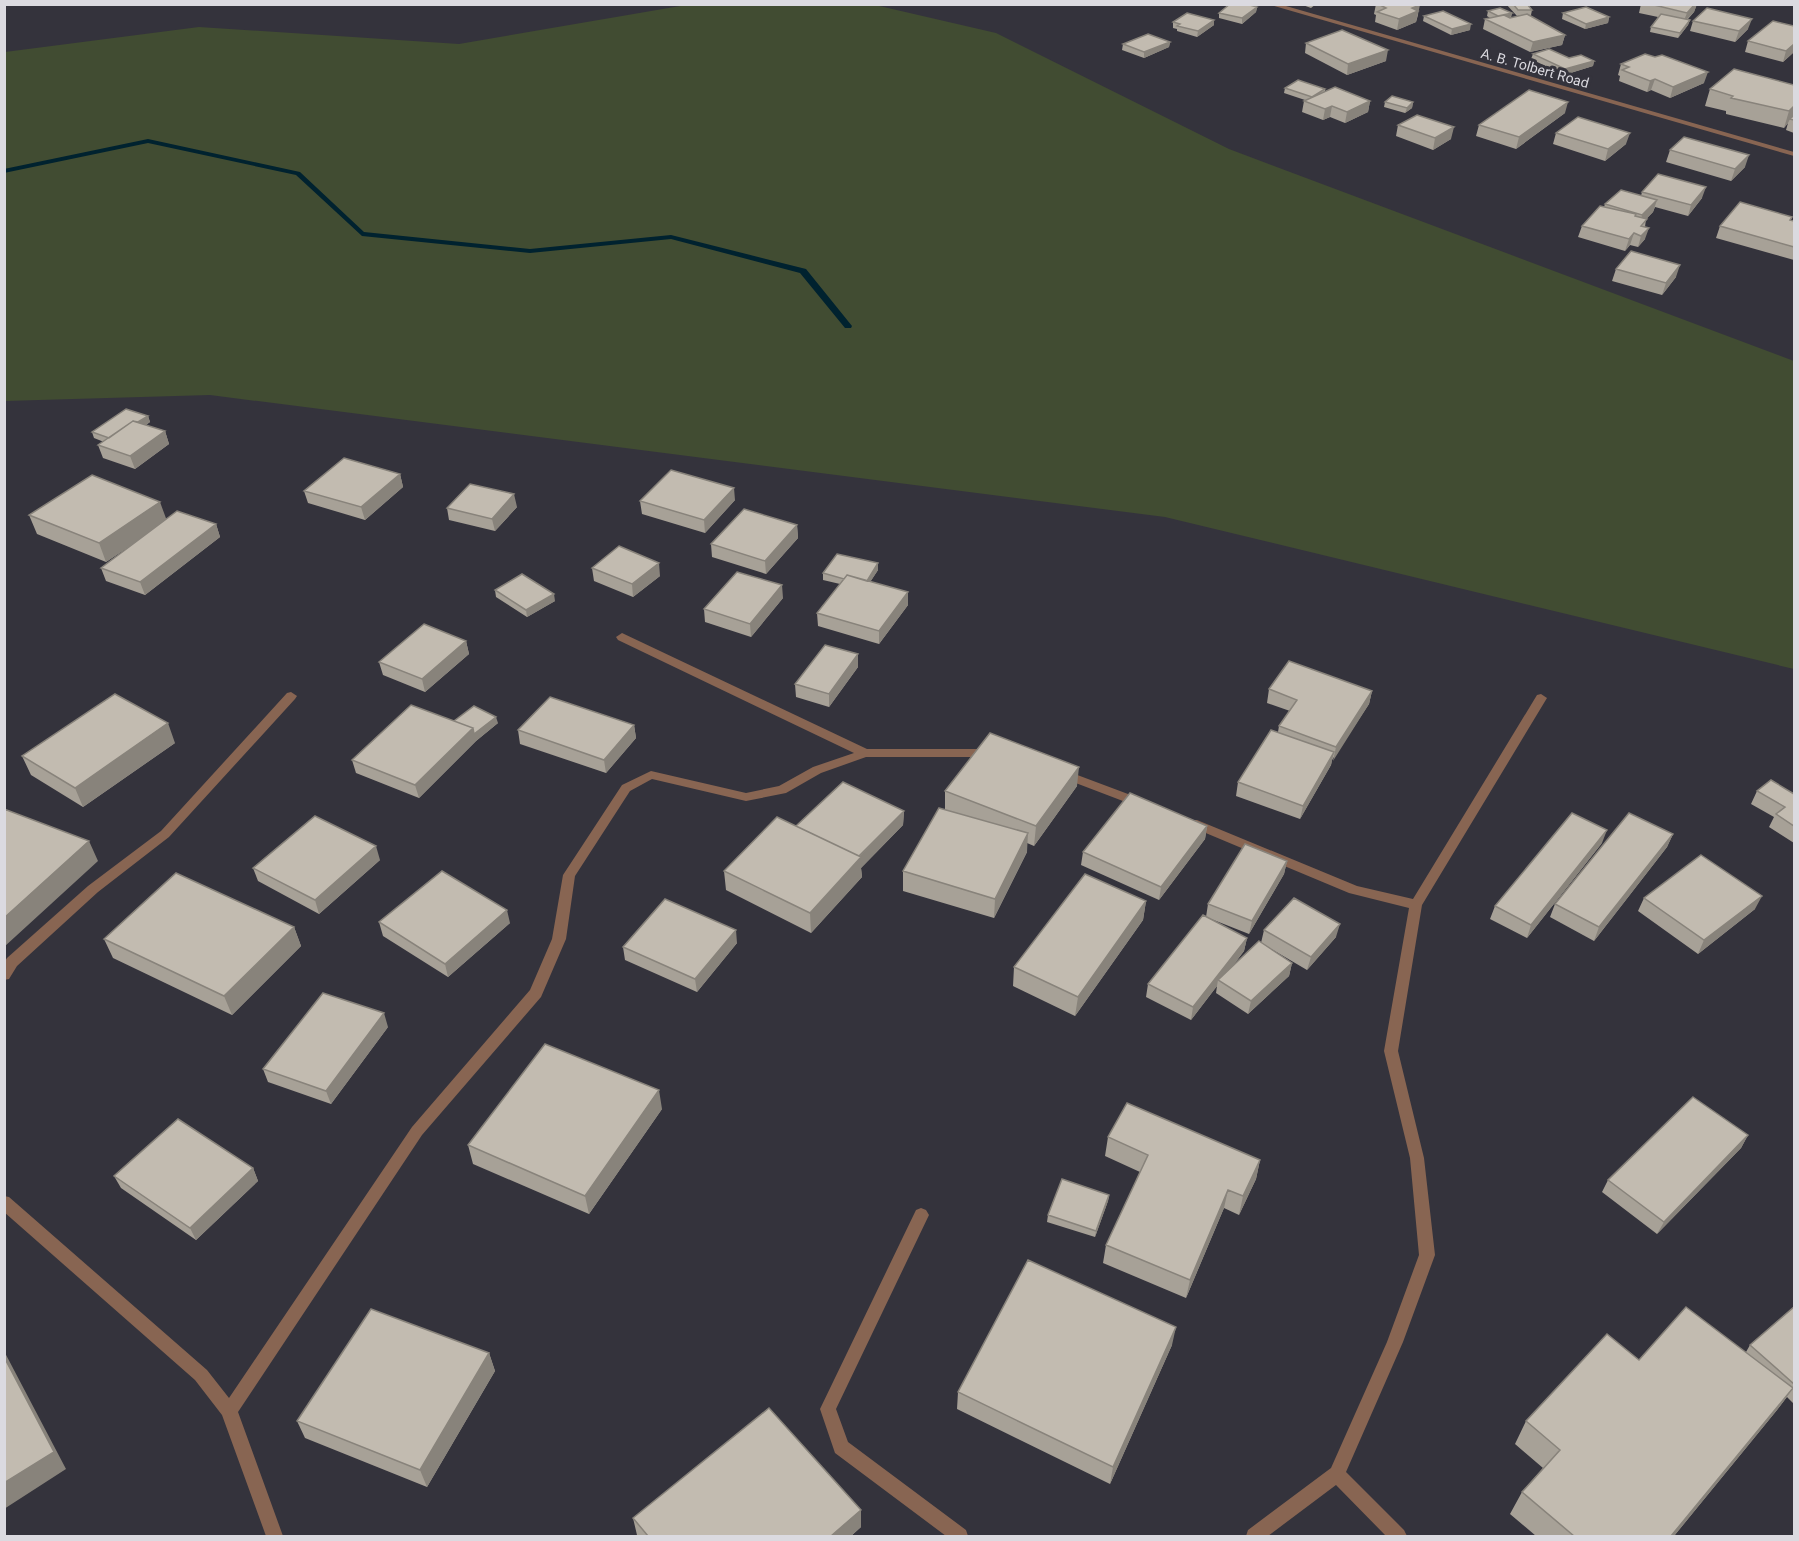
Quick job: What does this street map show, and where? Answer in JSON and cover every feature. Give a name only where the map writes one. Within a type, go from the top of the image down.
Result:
[{"type":"street","name":"A. B. Tolbert Road","points":[[1270,4],[1794,154]]},
{"type":"street","points":[[622,637],[865,753]]},
{"type":"street","points":[[4,975],[12,962],[93,889],[165,834],[291,696]]},
{"type":"street","points":[[1254,1536],[1337,1474],[1395,1342],[1427,1255],[1417,1158],[1390,1051],[1416,905],[1541,698]]},
{"type":"street","points":[[229,1411],[417,1131],[536,993],[559,939],[569,875],[626,788],[651,775],[746,796],[782,790],[817,770],[865,753],[1009,753]]},
{"type":"street","points":[[1052,770],[1149,807]]},
{"type":"street","points":[[1182,819],[1354,890],[1416,905]]},
{"type":"street","points":[[4,1203],[201,1375],[229,1411],[274,1536]]},
{"type":"street","points":[[921,1215],[828,1409],[842,1447],[960,1536]]},
{"type":"street","points":[[1337,1474],[1398,1536]]},
{"type":"green space","points":[[692,4],[875,5],[996,33],[1229,149],[1794,361],[1794,669],[1165,517],[210,395],[5,401],[5,52],[199,27],[459,44]]},
{"type":"building","points":[[1230,4],[1257,7],[1242,18],[1219,13]]},
{"type":"building","points":[[1378,4],[1420,5],[1412,8],[1418,11],[1399,19],[1377,12],[1386,8]]},
{"type":"building","points":[[1513,4],[1527,4],[1532,10],[1518,10]]},
{"type":"building","points":[[1650,4],[1695,4],[1687,13]]},
{"type":"building","points":[[1586,7],[1609,17],[1586,24],[1563,13]]},
{"type":"building","points":[[1500,8],[1512,13],[1498,16],[1488,11]]},
{"type":"building","points":[[1707,8],[1752,19],[1739,31],[1693,21]]},
{"type":"building","points":[[1443,11],[1471,24],[1452,29],[1424,16]]},
{"type":"building","points":[[1187,13],[1214,20],[1198,31],[1177,26],[1180,24],[1173,22]]},
{"type":"building","points":[[1527,14],[1565,35],[1533,42],[1485,19],[1504,15],[1510,18]]},
{"type":"building","points":[[1661,14],[1690,20],[1680,33],[1651,27]]},
{"type":"building","points":[[1773,21],[1794,26],[1794,44],[1786,51],[1748,41]]},
{"type":"building","points":[[1342,30],[1388,50],[1348,64],[1306,43]]},
{"type":"building","points":[[1148,34],[1170,42],[1144,52],[1123,44]]},
{"type":"building","points":[[1549,49],[1569,58],[1581,55],[1594,61],[1565,69],[1533,54]]},
{"type":"building","points":[[1645,54],[1655,57],[1662,55],[1708,72],[1673,87],[1655,79],[1650,81],[1622,70],[1629,67],[1621,64]]},
{"type":"building","points":[[1734,69],[1794,85],[1794,106],[1789,111],[1731,98],[1733,96],[1710,89]]},
{"type":"building","points":[[1298,80],[1325,89],[1312,97],[1285,88]]},
{"type":"building","points":[[1335,87],[1370,101],[1347,112],[1332,106],[1325,109],[1304,101]]},
{"type":"building","points":[[1529,90],[1568,102],[1519,137],[1479,125]]},
{"type":"building","points":[[1392,96],[1413,102],[1407,108],[1385,102]]},
{"type":"building","points":[[1417,115],[1454,127],[1435,138],[1398,125]]},
{"type":"building","points":[[1578,117],[1630,133],[1608,149],[1556,133]]},
{"type":"building","points":[[1684,137],[1749,155],[1735,169],[1670,150]]},
{"type":"building","points":[[1658,174],[1706,187],[1691,205],[1642,192]]},
{"type":"building","points":[[1621,190],[1657,200],[1642,215],[1605,204]]},
{"type":"building","points":[[1740,202],[1792,217],[1790,220],[1794,221],[1794,247],[1720,226]]},
{"type":"building","points":[[1600,206],[1636,214],[1635,216],[1647,219],[1641,226],[1649,228],[1641,236],[1634,233],[1629,239],[1582,226]]},
{"type":"building","points":[[1631,251],[1680,265],[1666,283],[1616,269]]},
{"type":"building","points":[[126,409],[148,416],[138,422],[133,421],[109,438],[92,432]]},
{"type":"building","points":[[133,421],[165,431],[130,456],[98,445]]},
{"type":"building","points":[[344,458],[400,474],[361,507],[304,491]]},
{"type":"building","points":[[671,470],[734,488],[704,520],[640,501]]},
{"type":"building","points":[[92,475],[160,502],[99,543],[29,515]]},
{"type":"building","points":[[470,484],[514,494],[492,519],[447,508]]},
{"type":"building","points":[[744,509],[797,525],[765,561],[711,544]]},
{"type":"building","points":[[177,511],[216,524],[140,582],[101,568]]},
{"type":"building","points":[[619,546],[659,563],[632,584],[592,568]]},
{"type":"building","points":[[837,554],[878,563],[867,581],[847,575],[844,579],[823,573]]},
{"type":"building","points":[[737,572],[782,585],[750,624],[704,609]]},
{"type":"building","points":[[522,574],[554,594],[526,610],[495,590]]},
{"type":"building","points":[[847,575],[908,592],[879,631],[817,613]]},
{"type":"building","points":[[424,624],[466,641],[422,679],[379,662]]},
{"type":"building","points":[[825,645],[858,654],[829,694],[795,684]]},
{"type":"building","points":[[1289,661],[1372,691],[1336,747],[1279,726],[1297,700],[1269,689]]},
{"type":"building","points":[[115,694],[168,723],[75,788],[22,756]]},
{"type":"building","points":[[550,697],[634,725],[604,760],[518,730]]},
{"type":"building","points":[[411,705],[473,728],[415,785],[352,760]]},
{"type":"building","points":[[474,706],[496,717],[474,734],[473,728],[454,721]]},
{"type":"building","points":[[1271,730],[1334,752],[1303,806],[1238,782]]},
{"type":"building","points":[[990,733],[1079,767],[1036,826],[945,791]]},
{"type":"building","points":[[1771,780],[1794,794],[1794,826],[1776,814],[1785,807],[1757,791]]},
{"type":"building","points":[[843,782],[904,811],[859,856],[796,826]]},
{"type":"building","points":[[1130,793],[1207,826],[1161,887],[1083,852]]},
{"type":"building","points":[[939,808],[1028,833],[995,899],[903,871]]},
{"type":"building","points":[[4,809],[89,841],[4,918]]},
{"type":"building","points":[[1572,813],[1607,830],[1531,925],[1495,906]]},
{"type":"building","points":[[1629,813],[1673,834],[1599,927],[1555,904]]},
{"type":"building","points":[[315,816],[376,846],[315,900],[253,868]]},
{"type":"building","points":[[777,817],[861,857],[810,913],[724,871]]},
{"type":"building","points":[[1245,844],[1287,861],[1252,921],[1208,904]]},
{"type":"building","points":[[1701,855],[1762,896],[1704,940],[1644,898]]},
{"type":"building","points":[[442,871],[507,910],[445,964],[379,922]]},
{"type":"building","points":[[176,873],[294,927],[224,996],[104,939]]},
{"type":"building","points":[[1085,874],[1146,901],[1078,997],[1014,967]]},
{"type":"building","points":[[1294,898],[1340,924],[1311,957],[1264,930]]},
{"type":"building","points":[[665,899],[736,930],[695,979],[623,947]]},
{"type":"building","points":[[1203,915],[1247,938],[1193,1007],[1148,984]]},
{"type":"building","points":[[1259,941],[1292,963],[1251,1001],[1218,980]]},
{"type":"building","points":[[323,993],[384,1013],[326,1091],[263,1069]]},
{"type":"building","points":[[545,1044],[659,1090],[585,1196],[468,1145]]},
{"type":"building","points":[[1693,1097],[1748,1135],[1664,1222],[1608,1180]]},
{"type":"building","points":[[1127,1103],[1260,1160],[1243,1196],[1228,1190],[1190,1280],[1106,1245],[1148,1155],[1108,1137]]},
{"type":"building","points":[[178,1119],[253,1168],[190,1228],[114,1176]]},
{"type":"building","points":[[1062,1179],[1109,1195],[1096,1231],[1048,1215]]},
{"type":"building","points":[[1028,1260],[1176,1327],[1113,1467],[958,1392]]},
{"type":"building","points":[[1686,1307],[1793,1388],[1671,1536],[1574,1536],[1522,1492],[1560,1450],[1526,1421],[1607,1334],[1639,1360]]},
{"type":"building","points":[[1794,1307],[1794,1384],[1750,1345]]},
{"type":"building","points":[[371,1309],[489,1353],[420,1470],[297,1421]]},
{"type":"building","points":[[4,1357],[54,1452],[4,1483]]},
{"type":"building","points":[[769,1408],[861,1510],[831,1536],[648,1536],[633,1518]]},
{"type":"waterway","points":[[4,171],[148,141],[298,173],[362,234],[530,251],[671,237],[803,271],[848,326]]}]
